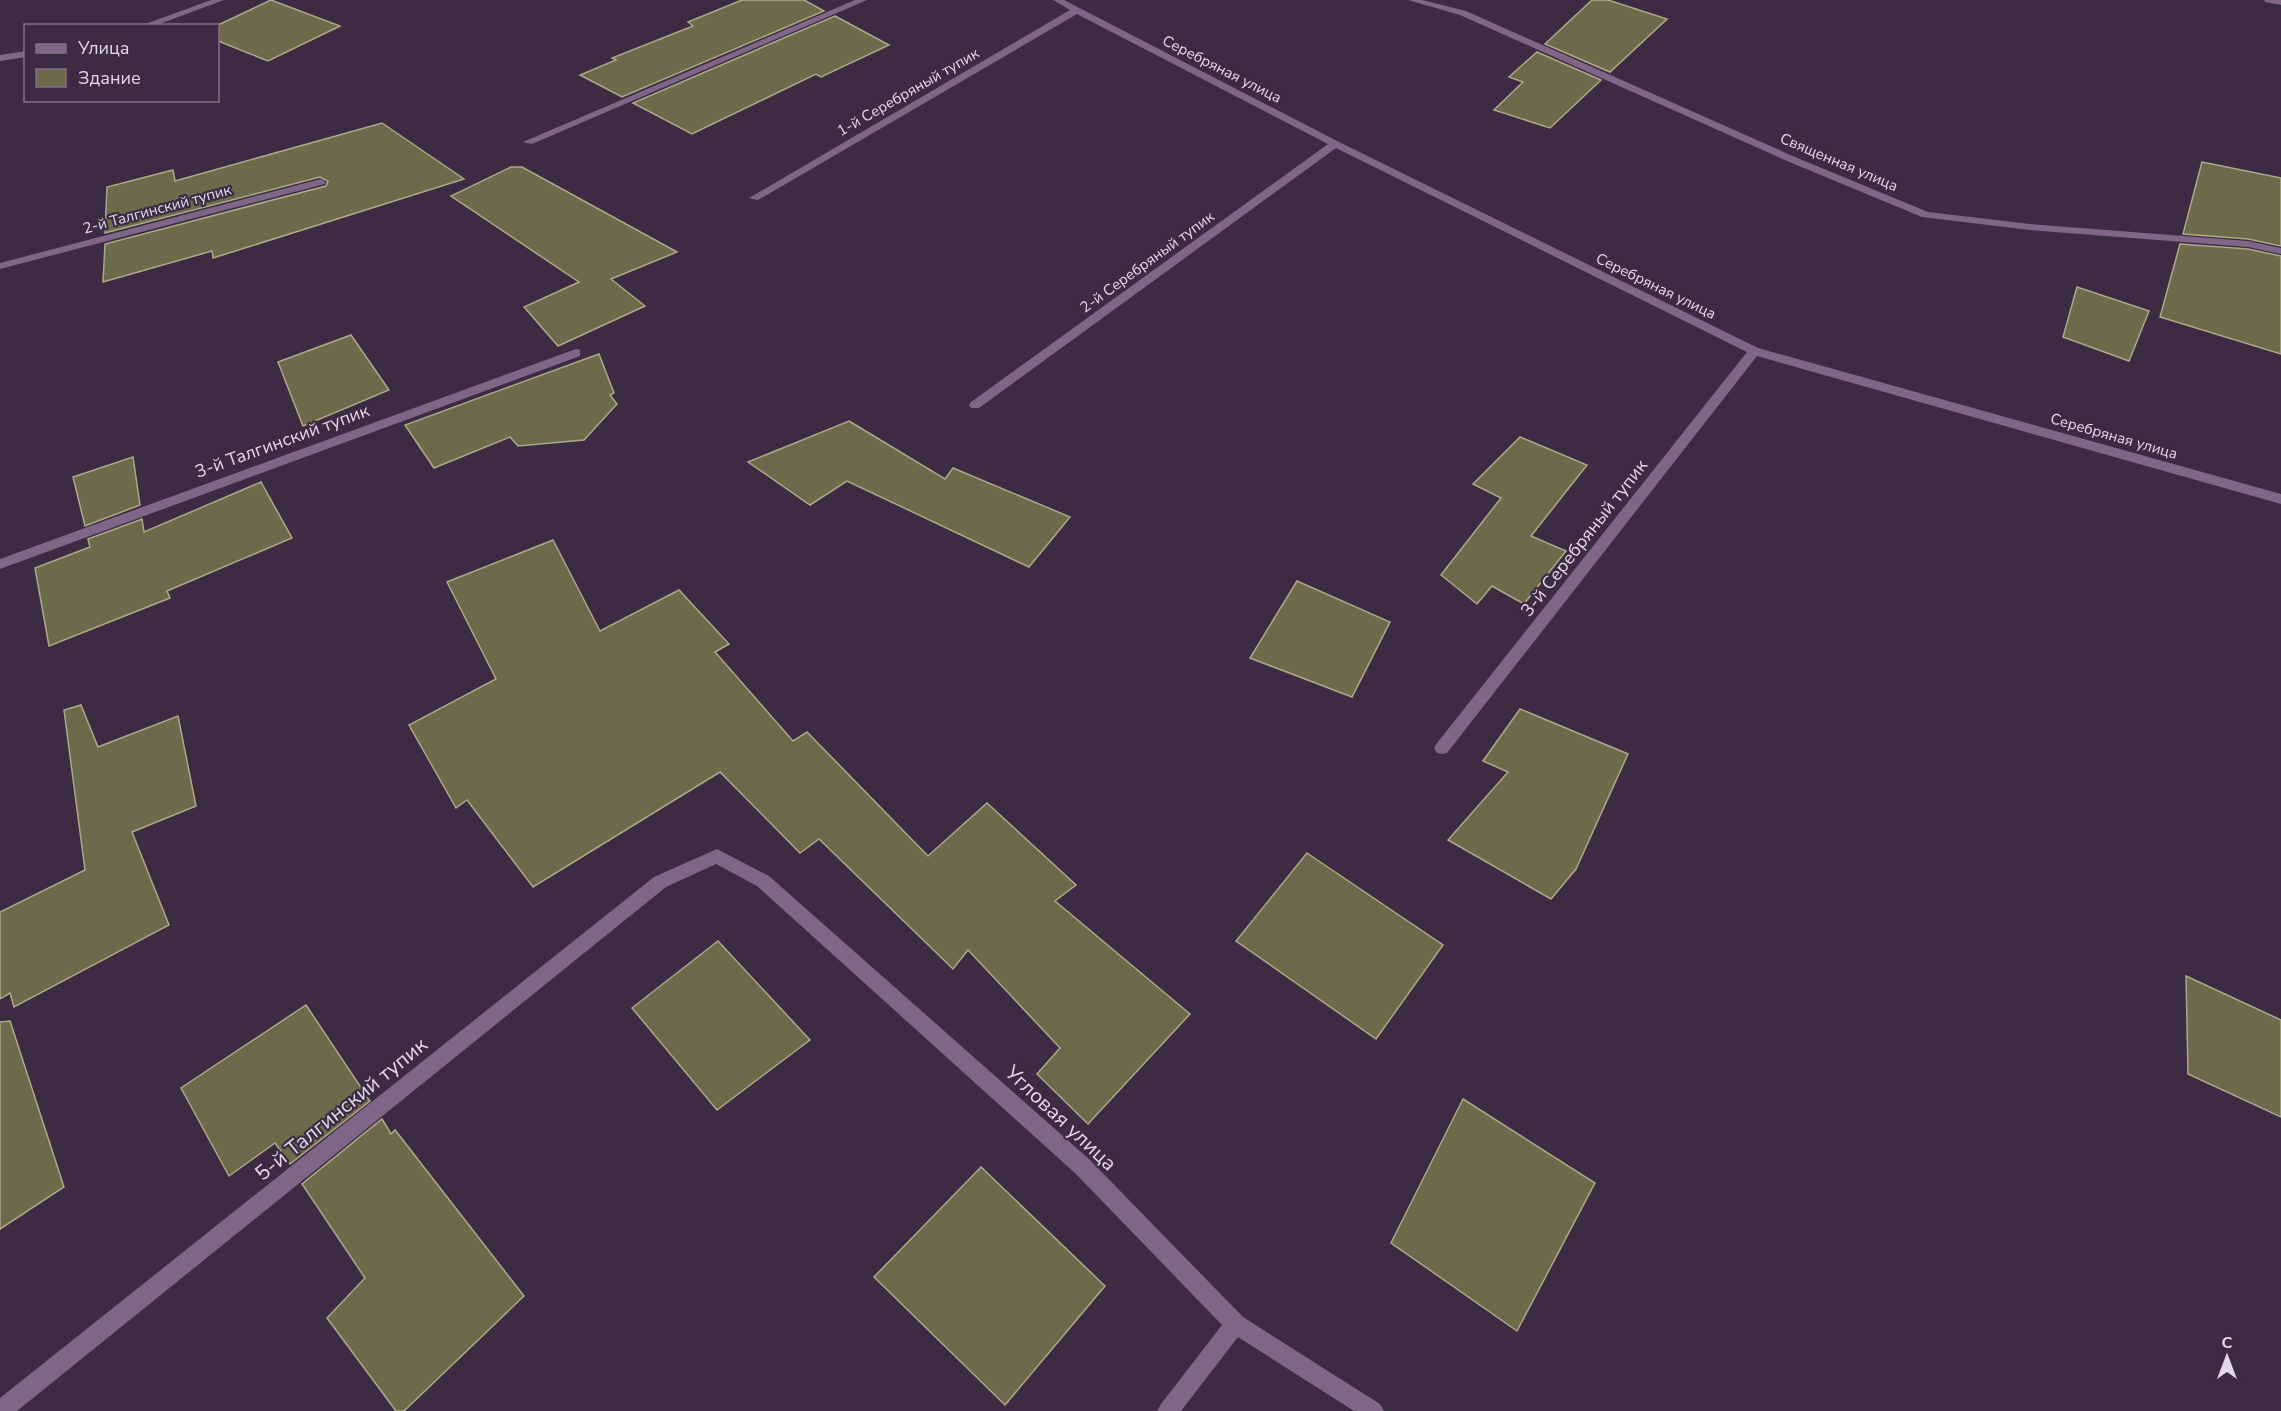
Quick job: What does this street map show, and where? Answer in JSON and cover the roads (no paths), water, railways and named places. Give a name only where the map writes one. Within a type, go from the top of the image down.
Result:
[{"type":"street","points":[[150,24],[220,0]]},
{"type":"street","points":[[528,142],[863,0]]},
{"type":"street","name":"Серебряная улица","points":[[1057,0],[1335,144],[1754,351],[2281,499]]},
{"type":"street","name":"Священная улица","points":[[1412,0],[1463,14],[1791,159],[1926,215],[2030,227],[2248,244],[2281,250]]},
{"type":"street","points":[[2268,0],[2281,2]]},
{"type":"street","name":"1-й Серебряный тупик","points":[[754,198],[1076,11]]},
{"type":"street","points":[[0,58],[24,54]]},
{"type":"street","name":"2-й Серебряный тупик","points":[[975,405],[1335,144]]},
{"type":"street","name":"2-й Талгинский тупик","points":[[0,266],[321,182]]},
{"type":"street","name":"3-й Серебряный тупик","points":[[1442,748],[1754,351]]},
{"type":"street","name":"3-й Талгинский тупик","points":[[0,564],[576,353]]},
{"type":"street","name":"Угловая улица","points":[[717,856],[763,881],[1083,1167],[1236,1324],[1373,1411]]},
{"type":"street","name":"5-й Талгинский тупик","points":[[0,1411],[660,882],[717,856]]},
{"type":"street","points":[[1168,1411],[1236,1324]]}]
